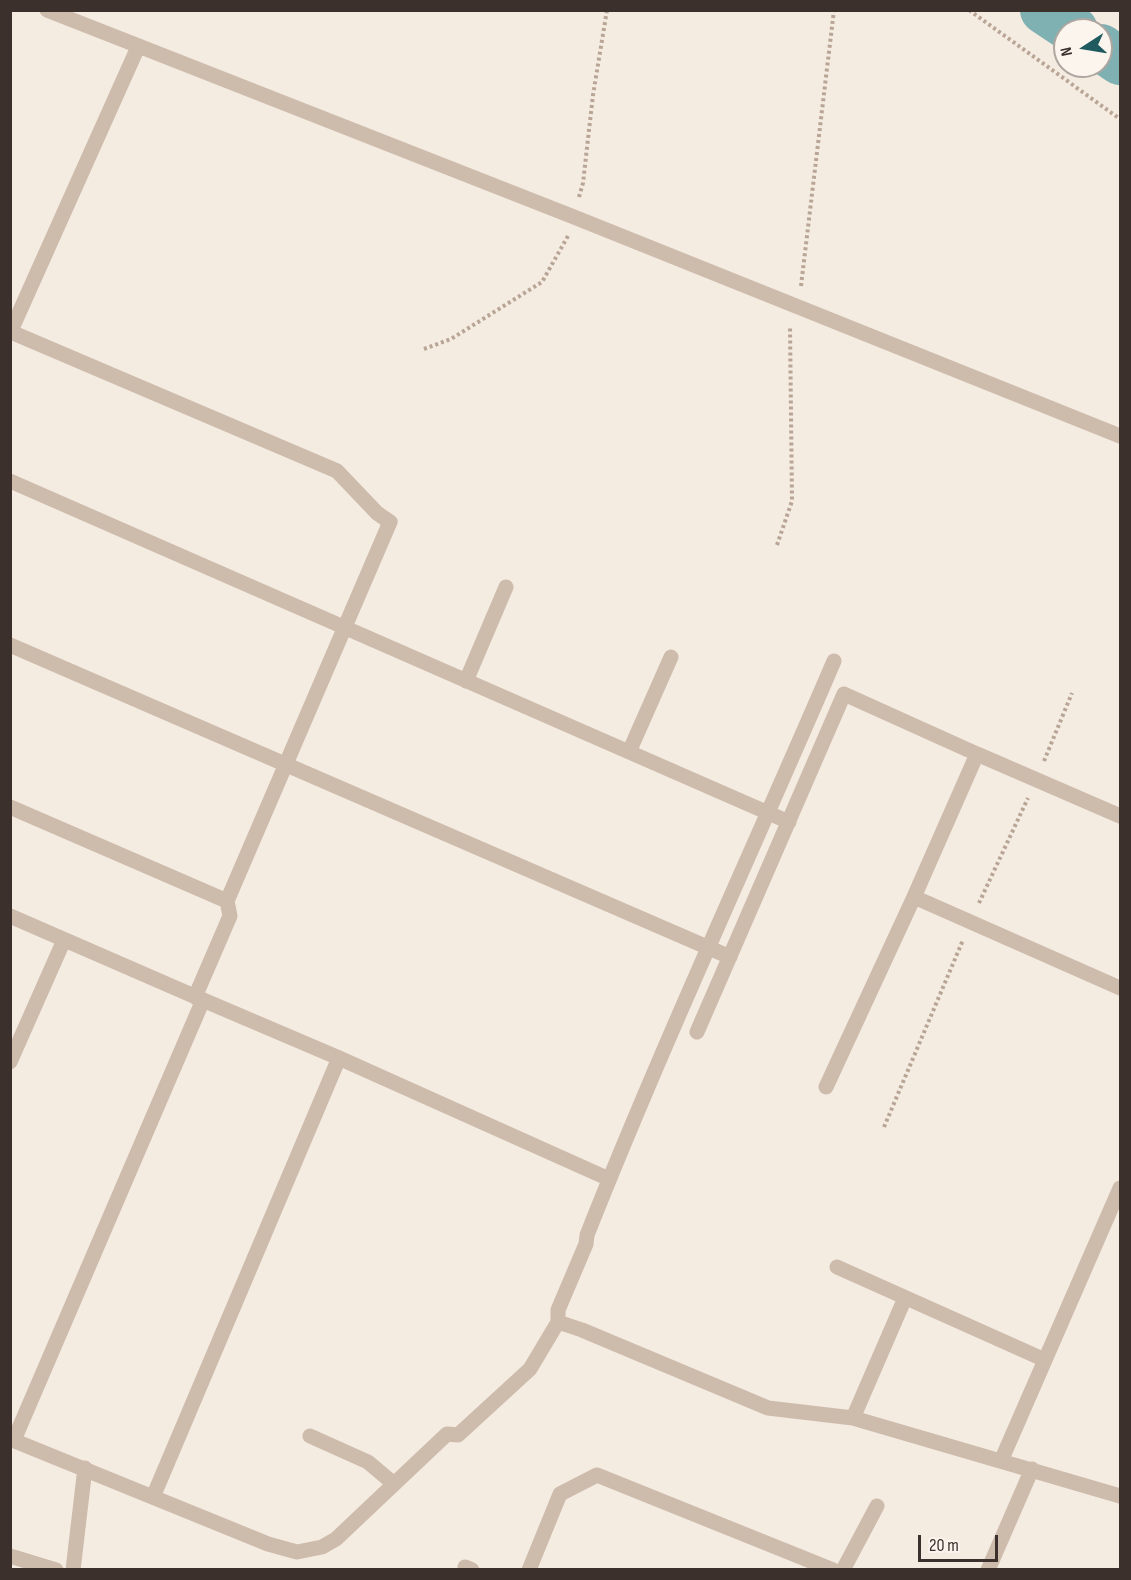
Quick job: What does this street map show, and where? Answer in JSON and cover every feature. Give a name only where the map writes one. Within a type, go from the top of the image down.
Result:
[{"type":"street","points":[[47,10],[583,220],[1120,435]]},
{"type":"street","points":[[138,47],[11,333],[337,471],[377,513],[390,522],[226,901],[230,916],[199,999],[12,1439],[268,1544],[297,1552],[322,1547],[336,1539],[447,1434],[458,1436],[530,1369],[558,1322],[558,1310],[586,1244],[587,1235],[609,1179],[834,662]]},
{"type":"street","points":[[10,481],[789,822]]},
{"type":"street","points":[[466,681],[506,587]]},
{"type":"street","points":[[10,645],[730,957]]},
{"type":"street","points":[[629,752],[671,657]]},
{"type":"street","points":[[697,1032],[844,694],[1120,816]]},
{"type":"street","points":[[826,1087],[978,754]]},
{"type":"street","points":[[10,807],[226,901]]},
{"type":"street","points":[[914,897],[1120,988]]},
{"type":"street","points":[[10,916],[339,1058],[609,1179]]},
{"type":"street","points":[[10,1062],[64,940]]},
{"type":"street","points":[[153,1497],[339,1058]]},
{"type":"street","points":[[1001,1461],[1120,1188]]},
{"type":"street","points":[[837,1267],[1046,1360]]},
{"type":"street","points":[[853,1418],[905,1298]]},
{"type":"street","points":[[558,1322],[768,1408],[853,1418],[1120,1496]]},
{"type":"street","points":[[310,1436],[368,1462],[394,1484]]},
{"type":"street","points":[[73,1569],[85,1468]]},
{"type":"street","points":[[988,1569],[1032,1469]]},
{"type":"street","points":[[530,1569],[560,1494],[597,1475],[834,1569]]},
{"type":"street","points":[[843,1569],[877,1506]]},
{"type":"street","points":[[10,1556],[56,1569]]},
{"type":"path","points":[[777,545],[792,501],[790,304],[801,289],[834,10]]},
{"type":"path","points":[[969,10],[1120,119]]},
{"type":"waterway","points":[[1044,10],[1056,18]]},
{"type":"waterway","points":[[1113,56],[1120,61]]}]
